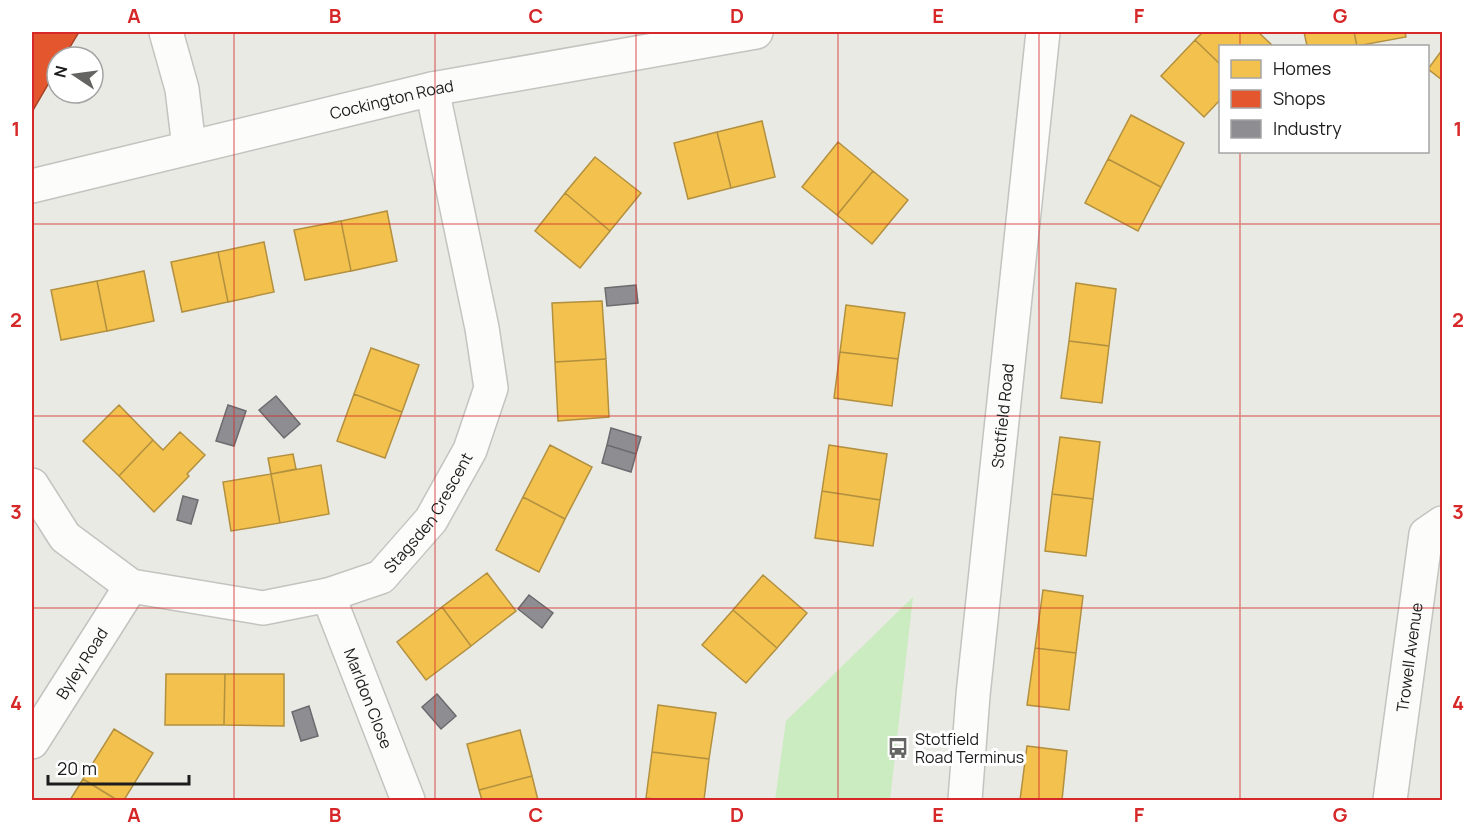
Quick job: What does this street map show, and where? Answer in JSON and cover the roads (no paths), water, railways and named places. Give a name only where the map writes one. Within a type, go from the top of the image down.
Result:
[{"type":"street","points":[[166,32],[182,89],[189,147]]},
{"type":"street","name":"Cockington Road","points":[[32,186],[432,89],[756,32]]},
{"type":"street","name":"Stotfield Road","points":[[965,801],[973,695],[1043,32]]},
{"type":"street","name":"Stagsden Crescent","points":[[32,485],[65,537],[131,586],[263,608],[328,595],[381,577],[431,520],[470,450],[491,388],[482,328],[432,89]]},
{"type":"street","name":"Trowell Avenue","points":[[1390,801],[1426,534],[1443,523]]},
{"type":"street","name":"Byley Road","points":[[32,742],[131,586]]},
{"type":"street","name":"Marldon Close","points":[[328,595],[408,801]]},
{"type":"place","name":"Stotfield Road Terminus","points":[[898,748]]}]
